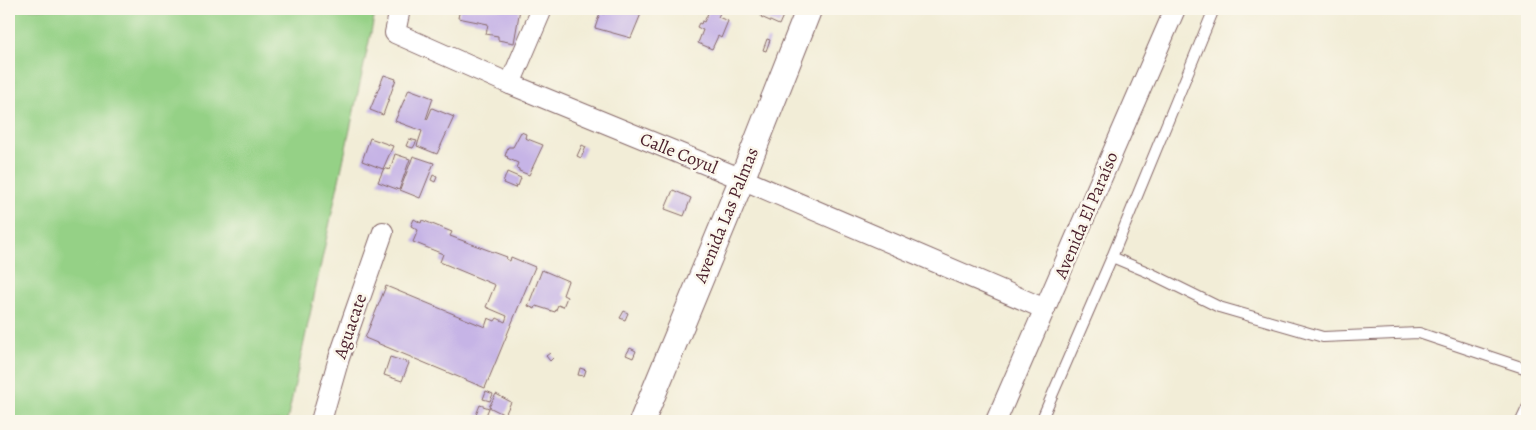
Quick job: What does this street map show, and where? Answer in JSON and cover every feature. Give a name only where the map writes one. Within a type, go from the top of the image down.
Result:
[{"type":"street","name":"Calle Coyul","points":[[400,9],[395,33],[510,84],[742,178],[1045,309]]},
{"type":"street","points":[[510,84],[542,9]]},
{"type":"street","name":"Avenida Las Palmas","points":[[642,421],[809,9]]},
{"type":"street","name":"Avenida El Paraíso","points":[[996,421],[1175,9]]},
{"type":"street","name":"Aguacate","points":[[321,421],[339,358],[382,232]]},
{"type":"lane","points":[[1041,421],[1112,257],[1214,9]]},
{"type":"lane","points":[[1112,257],[1150,273],[1219,307],[1323,337],[1419,333],[1527,369]]},
{"type":"lane","points":[[1521,421],[1527,408]]},
{"type":"green space","points":[[9,9],[376,9],[287,421],[9,421]]},
{"type":"building","points":[[460,9],[520,9],[514,43],[498,40],[498,36],[486,34],[488,24],[458,18]]},
{"type":"building","points":[[606,9],[643,9],[631,38],[595,28],[600,13],[604,14]]},
{"type":"building","points":[[648,9],[661,9],[660,13],[653,11],[652,14],[647,13]]},
{"type":"building","points":[[704,9],[722,9],[718,17],[728,21],[721,38],[718,36],[712,49],[698,43],[703,30],[697,27],[699,23],[704,22],[709,11]]},
{"type":"building","points":[[764,9],[786,9],[779,25],[761,17]]},
{"type":"building","points":[[767,39],[770,40],[766,51],[763,50]]},
{"type":"building","points":[[384,75],[396,79],[383,115],[370,110]]},
{"type":"building","points":[[409,89],[433,98],[427,120],[432,108],[454,117],[437,154],[417,146],[422,131],[395,121]]},
{"type":"building","points":[[521,132],[526,134],[525,138],[543,145],[529,175],[519,171],[516,168],[518,163],[505,156],[508,147],[513,147]]},
{"type":"building","points":[[370,138],[393,146],[383,169],[362,161]]},
{"type":"building","points":[[409,139],[417,141],[413,148],[406,146]]},
{"type":"building","points":[[582,145],[586,147],[581,158],[577,156]]},
{"type":"building","points":[[395,154],[410,159],[399,190],[378,182],[384,168],[390,170]]},
{"type":"building","points":[[413,156],[434,163],[420,198],[400,190]]},
{"type":"building","points":[[507,172],[521,178],[518,186],[516,185],[515,188],[503,183]]},
{"type":"building","points":[[433,175],[437,177],[435,182],[431,180]]},
{"type":"building","points":[[673,190],[691,198],[684,216],[665,209]]},
{"type":"building","points":[[414,219],[421,223],[422,220],[452,232],[450,236],[507,257],[506,259],[510,261],[511,257],[535,267],[485,388],[365,338],[386,286],[485,327],[488,318],[495,321],[497,318],[505,322],[507,316],[486,307],[495,285],[440,262],[443,254],[413,242],[418,230],[411,226]]},
{"type":"building","points":[[542,270],[568,281],[563,295],[567,297],[563,307],[558,305],[555,312],[536,306],[535,309],[528,306]]},
{"type":"building","points":[[624,311],[628,313],[625,320],[620,318]]},
{"type":"building","points":[[630,348],[636,351],[633,358],[626,355]]},
{"type":"building","points":[[550,353],[554,357],[550,361],[546,356]]},
{"type":"building","points":[[390,357],[409,363],[402,381],[384,375]]},
{"type":"building","points":[[580,368],[586,370],[584,376],[578,375]]},
{"type":"building","points":[[486,391],[493,394],[490,401],[483,399]]},
{"type":"building","points":[[496,394],[511,402],[505,415],[489,407]]},
{"type":"building","points":[[480,405],[489,408],[485,418],[476,415]]}]
